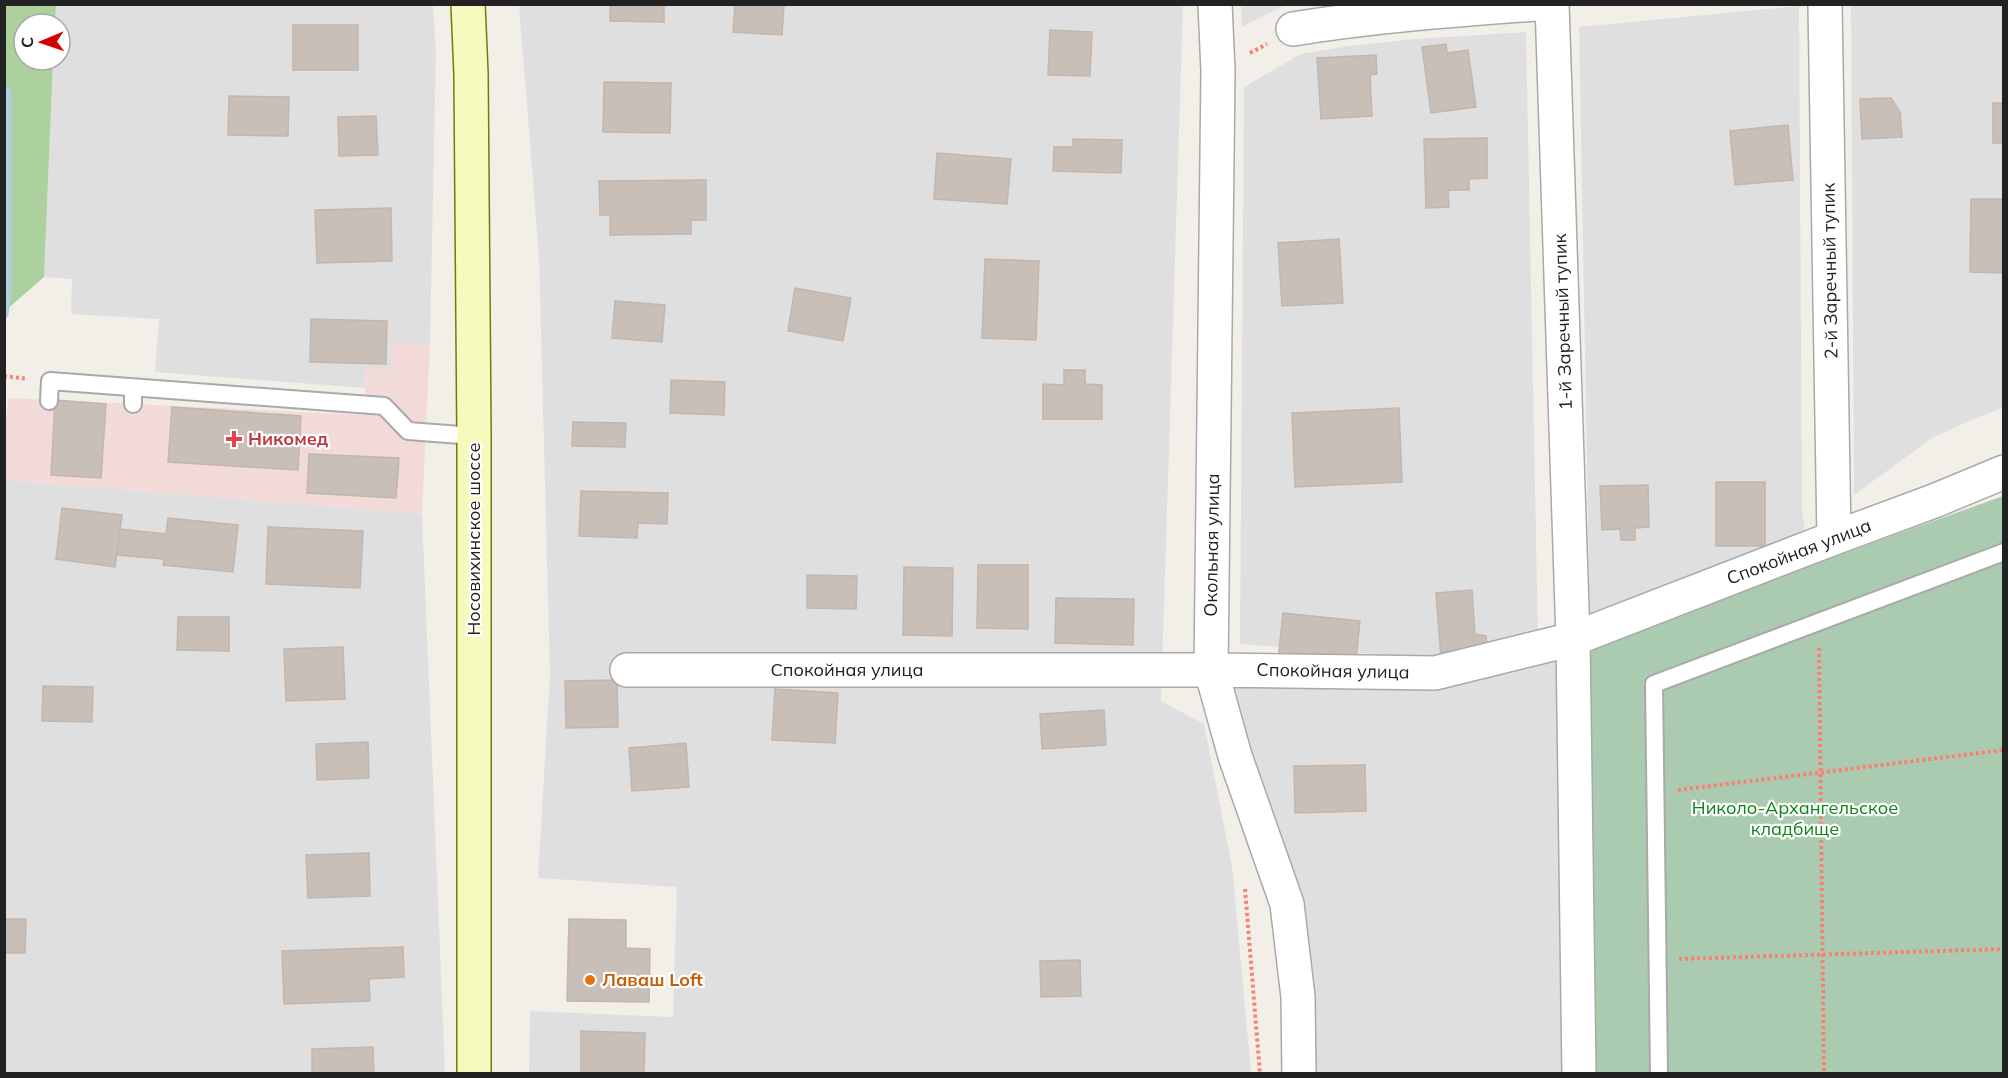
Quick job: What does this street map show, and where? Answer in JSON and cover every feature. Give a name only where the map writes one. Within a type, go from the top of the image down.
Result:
[{"type":"main road","name":"Носовихинское шоссе","points":[[468,4],[471,74],[474,436],[474,1074]]},
{"type":"street","name":"Окольная улица","points":[[1215,4],[1218,71],[1211,670],[1234,756],[1287,904],[1298,997],[1299,1074]]},
{"type":"street","points":[[1293,29],[1414,13],[1536,4]]},
{"type":"street","name":"1-й Заречный тупик","points":[[1552,4],[1574,639],[1579,1074]]},
{"type":"street","name":"2-й Заречный тупик","points":[[1825,4],[1834,538]]},
{"type":"street","name":"Спокойная улица","points":[[627,670],[1211,670],[1435,673],[1574,639],[2004,472]]},
{"type":"lane","points":[[49,401],[50,381],[384,406],[408,431],[474,436]]},
{"type":"lane","points":[[133,387],[133,404]]},
{"type":"lane","points":[[1659,1074],[1654,684],[2004,552]]},
{"type":"path","points":[[1218,71],[1293,29]]},
{"type":"path","points":[[1818,622],[1824,1074]]},
{"type":"path","points":[[1656,792],[2004,750]]},
{"type":"path","points":[[1245,885],[1260,1074]]},
{"type":"path","points":[[1658,960],[2004,949]]},
{"type":"shaded area","points":[[1241,4],[1285,5],[1242,27]]},
{"type":"shaded area","points":[[56,5],[433,5],[436,49],[430,343],[393,343],[392,371],[366,368],[365,388],[155,372],[159,319],[71,314],[72,279],[44,277],[53,72],[72,72],[72,12],[56,12]]},
{"type":"shaded area","points":[[519,5],[1183,5],[1161,701],[1204,724],[1232,866],[1251,1073],[529,1073],[530,1011],[673,1017],[677,887],[538,878],[550,675],[539,256]]},
{"type":"shaded area","points":[[1851,5],[2004,5],[2003,408],[1932,438],[1854,495]]},
{"type":"shaded area","points":[[1799,6],[1802,509],[1805,529],[1767,550],[1590,627],[1579,27]]},
{"type":"shaded area","points":[[1526,32],[1538,640],[1427,658],[1240,644],[1244,87],[1301,54],[1416,39]]},
{"type":"shaded area","points":[[393,343],[430,343],[422,514],[5,480],[5,423],[9,398],[364,415],[366,368],[391,371]]},
{"type":"shaded area","points":[[4,480],[422,514],[445,1073],[5,1073]]},
{"type":"shaded area","points":[[1557,660],[1566,1073],[1305,1073],[1226,683]]},
{"type":"green space","points":[[5,4],[56,5],[56,12],[12,12],[12,72],[53,72],[44,277],[5,311]]},
{"type":"green space","name":"Николо-Архангельское кладбище","points":[[2003,496],[2003,1073],[1591,1073],[1581,648]]},
{"type":"building","points":[[610,4],[664,4],[664,22],[610,21]]},
{"type":"building","points":[[735,4],[784,4],[782,35],[733,32]]},
{"type":"building","points":[[293,25],[358,25],[358,70],[293,70]]},
{"type":"building","points":[[1050,30],[1092,32],[1090,76],[1048,75]]},
{"type":"building","points":[[1446,44],[1447,53],[1468,50],[1476,107],[1431,113],[1422,47]]},
{"type":"building","points":[[1376,55],[1377,74],[1370,75],[1372,116],[1321,119],[1317,58]]},
{"type":"building","points":[[604,82],[671,83],[670,133],[603,132]]},
{"type":"building","points":[[229,96],[289,97],[288,136],[228,135]]},
{"type":"building","points":[[1891,98],[1900,112],[1902,137],[1862,139],[1860,99]]},
{"type":"building","points":[[1993,103],[2004,103],[2004,143],[1993,143]]},
{"type":"building","points":[[376,116],[378,155],[339,156],[338,117]]},
{"type":"building","points":[[1788,125],[1793,180],[1735,185],[1730,131]]},
{"type":"building","points":[[1487,138],[1487,178],[1469,179],[1469,190],[1448,190],[1449,207],[1426,208],[1424,139]]},
{"type":"building","points":[[1073,139],[1122,140],[1121,173],[1053,171],[1054,147],[1073,147]]},
{"type":"building","points":[[937,153],[1011,159],[1007,204],[934,199]]},
{"type":"building","points":[[706,180],[706,220],[691,220],[691,234],[610,235],[610,215],[600,215],[599,181]]},
{"type":"building","points":[[1971,199],[2004,199],[2004,273],[1970,272]]},
{"type":"building","points":[[391,208],[392,261],[317,263],[315,210]]},
{"type":"building","points":[[1339,239],[1343,303],[1282,306],[1278,243]]},
{"type":"building","points":[[985,259],[1039,261],[1036,340],[982,338]]},
{"type":"building","points":[[795,288],[851,298],[843,341],[788,331]]},
{"type":"building","points":[[615,301],[665,305],[662,342],[612,338]]},
{"type":"building","points":[[311,319],[387,321],[386,364],[310,362]]},
{"type":"building","points":[[1064,370],[1085,370],[1085,384],[1102,385],[1102,419],[1043,419],[1043,384],[1064,385]]},
{"type":"building","points":[[671,380],[725,382],[724,415],[670,413]]},
{"type":"building","points":[[55,400],[106,404],[101,478],[51,475]]},
{"type":"building","name":"Никомед","points":[[172,407],[301,416],[298,470],[168,462]]},
{"type":"building","points":[[1399,408],[1402,482],[1295,487],[1292,413]]},
{"type":"building","points":[[573,422],[626,423],[625,447],[572,446]]},
{"type":"building","points":[[309,454],[399,458],[396,498],[307,493]]},
{"type":"building","points":[[1716,482],[1765,482],[1765,546],[1716,546]]},
{"type":"building","points":[[1648,485],[1649,527],[1635,528],[1635,540],[1621,540],[1620,529],[1602,530],[1600,486]]},
{"type":"building","points":[[581,491],[668,493],[667,524],[638,523],[637,538],[579,536]]},
{"type":"building","points":[[62,508],[122,515],[115,567],[56,559]]},
{"type":"building","points":[[168,518],[238,525],[233,572],[163,565],[164,559],[117,555],[120,529],[166,534]]},
{"type":"building","points":[[268,527],[363,531],[360,588],[266,584]]},
{"type":"building","points":[[978,565],[1028,565],[1028,629],[977,628]]},
{"type":"building","points":[[904,567],[953,568],[952,636],[903,635]]},
{"type":"building","points":[[807,575],[857,576],[856,609],[807,608]]},
{"type":"building","points":[[1472,590],[1475,634],[1486,636],[1488,654],[1441,658],[1436,593]]},
{"type":"building","points":[[1056,598],[1134,599],[1133,645],[1055,643]]},
{"type":"building","points":[[1283,613],[1360,621],[1355,668],[1278,660]]},
{"type":"building","points":[[178,617],[229,617],[229,651],[177,650]]},
{"type":"building","points":[[343,647],[345,699],[286,701],[284,649]]},
{"type":"building","points":[[617,680],[618,727],[566,728],[565,681]]},
{"type":"building","points":[[43,686],[93,687],[92,722],[42,721]]},
{"type":"building","points":[[775,689],[838,693],[835,743],[772,740]]},
{"type":"building","points":[[1104,710],[1106,745],[1042,749],[1040,714]]},
{"type":"building","points":[[368,742],[369,778],[317,780],[316,744]]},
{"type":"building","points":[[686,743],[689,787],[632,791],[629,748]]},
{"type":"building","points":[[1365,765],[1366,811],[1295,813],[1294,766]]},
{"type":"building","points":[[369,853],[370,896],[308,898],[306,855]]},
{"type":"building","points":[[4,919],[26,919],[25,953],[4,953]]},
{"type":"building","points":[[569,919],[626,920],[626,948],[650,949],[649,1002],[567,1001]]},
{"type":"building","points":[[403,947],[404,977],[369,979],[370,1001],[284,1004],[282,951]]},
{"type":"building","points":[[1080,960],[1081,996],[1041,997],[1040,961]]},
{"type":"building","points":[[581,1031],[645,1033],[644,1074],[581,1073]]},
{"type":"building","points":[[373,1047],[374,1074],[312,1074],[312,1049]]},
{"type":"waterway","points":[[4,314],[7,293],[7,91]]},
{"type":"place","name":"Никомед","points":[[234,439]]},
{"type":"place","name":"Лаваш Loft","points":[[590,980]]}]
